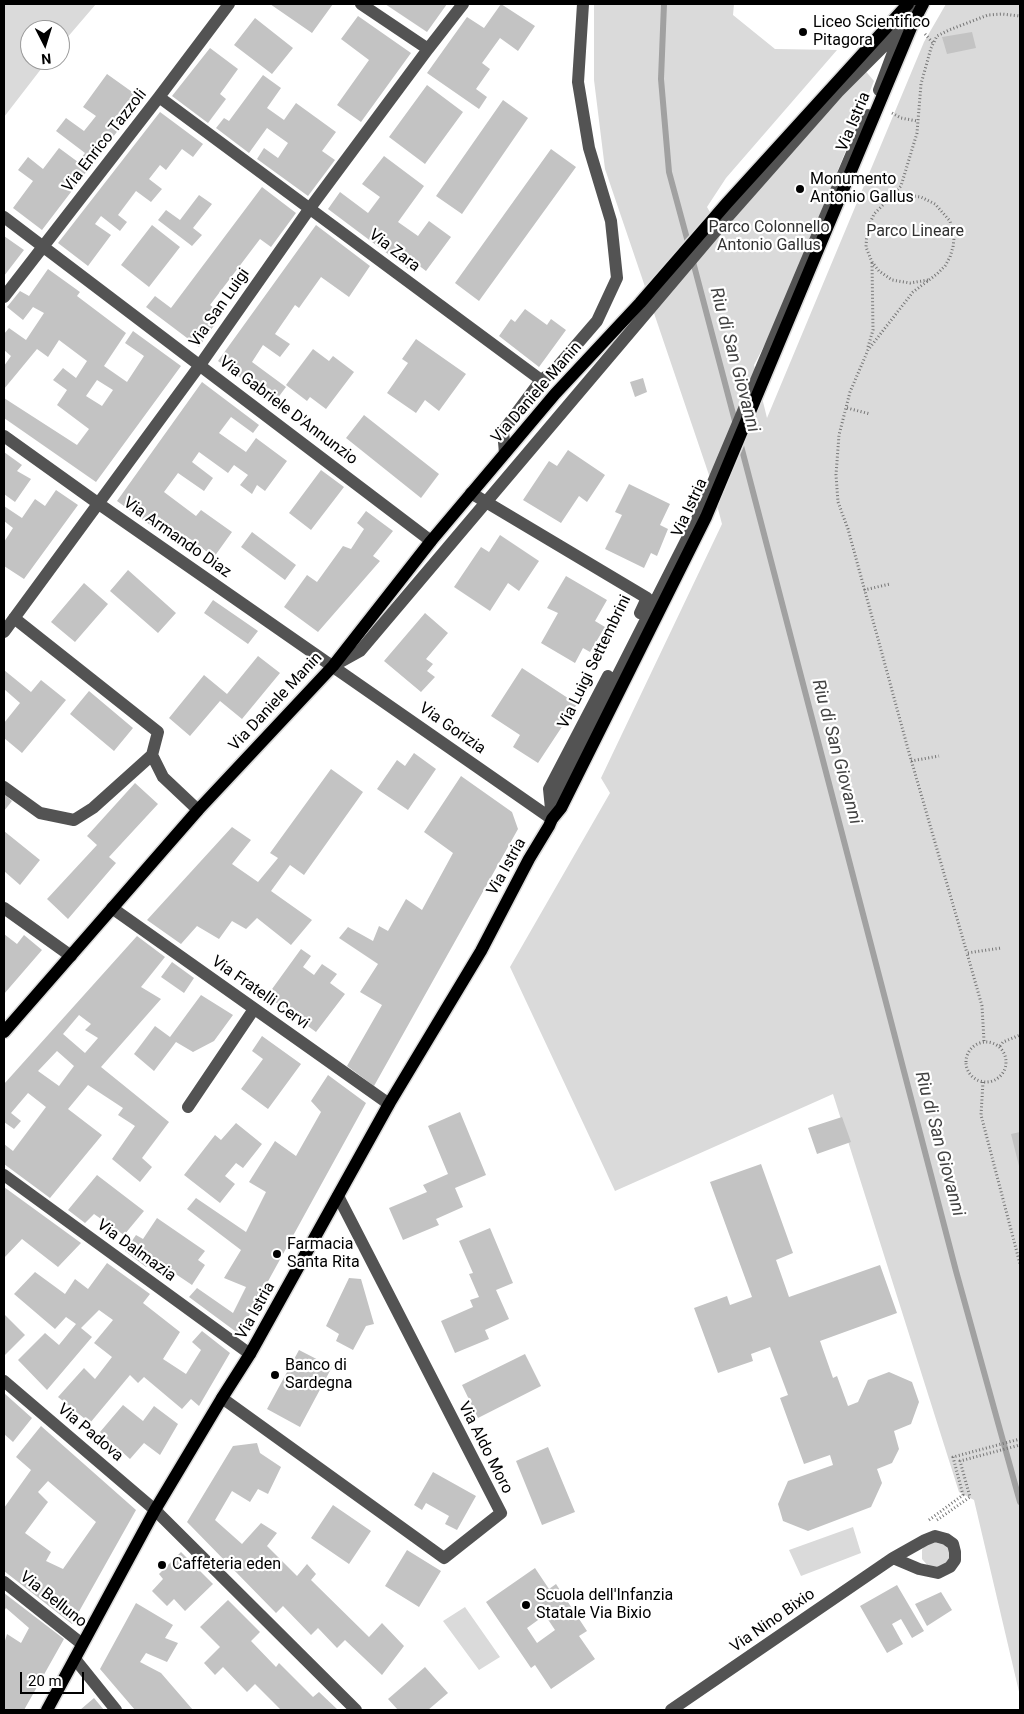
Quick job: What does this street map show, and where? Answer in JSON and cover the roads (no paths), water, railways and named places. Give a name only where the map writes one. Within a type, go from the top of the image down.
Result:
[{"type":"main road","name":"Via Daniele Manin","points":[[4,1032],[198,810],[333,666],[431,541],[555,394],[640,303],[727,203],[916,5]]},
{"type":"main road","name":"Via Istria","points":[[47,1710],[155,1510],[250,1354],[389,1104],[481,951],[529,859],[552,819],[561,808],[703,515],[916,5]]},
{"type":"street","name":"Via Enrico Tazzoli","points":[[4,297],[159,98],[229,4]]},
{"type":"street","points":[[361,4],[428,49]]},
{"type":"street","name":"Via San Luigi","points":[[4,632],[99,504],[310,208],[463,4]]},
{"type":"street","points":[[505,453],[503,431],[541,380],[553,372],[597,321],[617,278],[610,221],[589,148],[578,82],[583,4]]},
{"type":"street","points":[[765,365],[902,27],[916,5]]},
{"type":"street","points":[[333,666],[360,651],[725,220],[838,92],[902,27]]},
{"type":"street","name":"Via Zara","points":[[159,98],[541,380]]},
{"type":"street","name":"Via Gabriele D'Annunzio","points":[[4,218],[200,364],[431,541]]},
{"type":"street","name":"Via Armando Diaz","points":[[4,436],[333,666]]},
{"type":"street","name":"Via Luigi Settembrini","points":[[471,493],[647,598],[550,789],[552,819]]},
{"type":"street","points":[[4,787],[40,813],[74,820],[93,808],[152,755],[158,732],[14,618]]},
{"type":"street","name":"Via Gorizia","points":[[333,666],[552,819]]},
{"type":"street","points":[[152,755],[163,777],[198,810]]},
{"type":"street","points":[[4,908],[71,956]]},
{"type":"street","name":"Via Fratelli Cervi","points":[[112,908],[389,1104]]},
{"type":"street","points":[[188,1107],[254,1009]]},
{"type":"street","name":"Via Dalmazia","points":[[4,1175],[250,1354]]},
{"type":"street","name":"Via Aldo Moro","points":[[222,1398],[444,1558],[501,1513],[338,1196]]},
{"type":"street","name":"Via Padova","points":[[4,1381],[155,1510],[356,1710]]},
{"type":"street","name":"Via Nino Bixio","points":[[671,1710],[893,1558]]},
{"type":"street","name":"Via Belluno","points":[[4,1582],[82,1644]]},
{"type":"street","points":[[75,1659],[116,1710]]},
{"type":"waterway","name":"Riu di San Giovanni","points":[[664,4],[661,79],[669,172],[689,246]]},
{"type":"waterway","name":"Riu di San Giovanni","points":[[692,258],[736,425]]},
{"type":"waterway","name":"Riu di San Giovanni","points":[[740,442],[956,1271],[1020,1502]]},
{"type":"place","name":"Liceo Scientifico Pitagora","points":[[803,32]]},
{"type":"place","name":"Monumento Antonio Gallus","points":[[800,189]]},
{"type":"place","name":"Farmacia Santa Rita","points":[[277,1254]]},
{"type":"place","name":"Banco di Sardegna","points":[[275,1375]]},
{"type":"place","name":"Caffeteria eden","points":[[162,1565]]},
{"type":"place","name":"Scuola dell'Infanzia Statale Via Bixio","points":[[526,1605]]},
{"type":"park label","name":"Parco Lineare","points":[[915,232]]},
{"type":"park label","name":"Parco Colonnello Antonio Gallus","points":[[769,237]]}]
